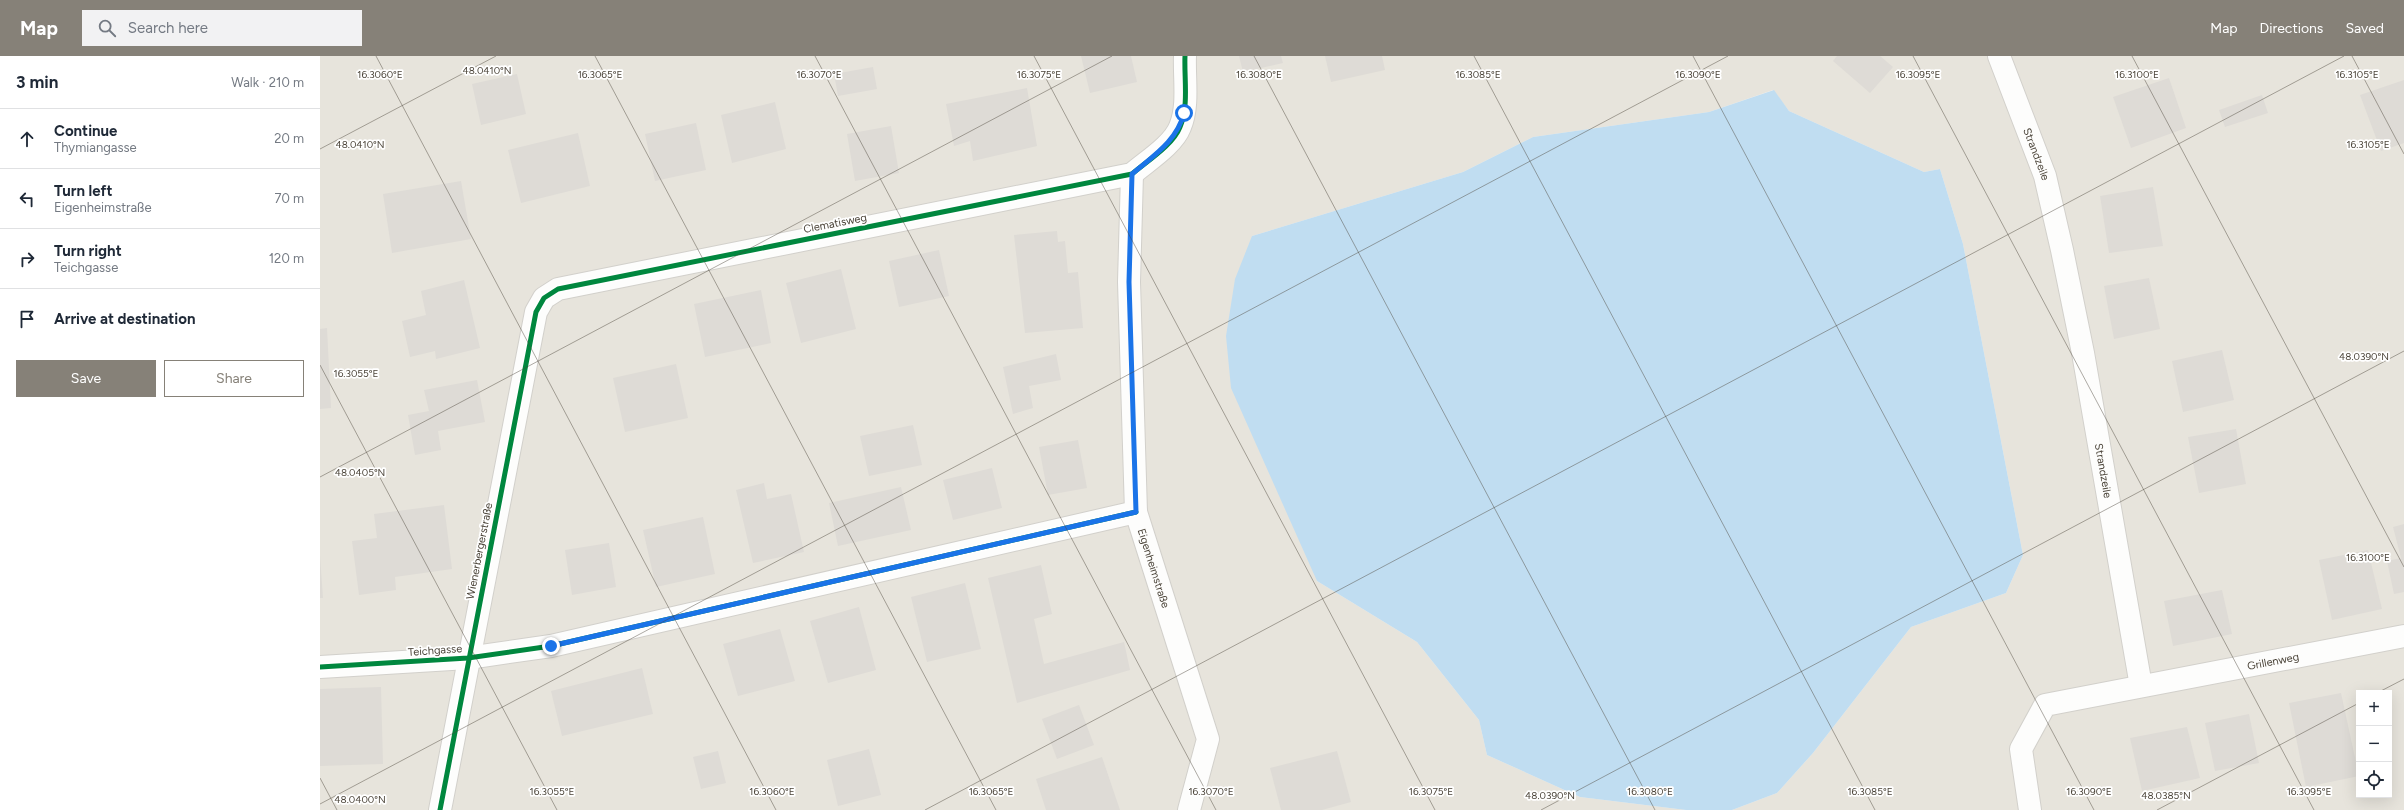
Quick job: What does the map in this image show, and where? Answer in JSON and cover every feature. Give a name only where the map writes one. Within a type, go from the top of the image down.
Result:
[{"type":"street","points":[[1132,174],[1169,142],[1180,128],[1184,113],[1185,56]]},
{"type":"street","name":"Strandzeile","points":[[1999,56],[2045,176],[2062,250],[2083,353],[2141,686]]},
{"type":"street","name":"Clematisweg","points":[[544,298],[558,289],[1132,174]]},
{"type":"street","name":"Eigenheimstraße","points":[[1132,174],[1129,282],[1136,512],[1208,739],[1189,810]]},
{"type":"street","name":"Wienerbergerstraße","points":[[440,810],[468,658],[536,312],[544,298]]},
{"type":"street","name":"Teichgasse","points":[[320,667],[468,658],[551,646],[1136,512]]},
{"type":"street","name":"Grillenweg","points":[[2141,686],[2404,636]]},
{"type":"street","points":[[2030,810],[2021,749],[2045,705],[2141,686]]},
{"type":"shaded area","points":[[320,56],[2404,56],[2404,810],[1732,810],[1777,793],[1813,753],[1911,627],[2006,593],[2023,555],[1963,244],[1940,169],[1924,172],[1789,111],[1773,90],[1709,112],[1533,137],[1463,172],[1252,236],[1317,581],[1417,642],[1479,720],[1487,755],[1580,797],[1686,810],[320,810]]},
{"type":"water","points":[[1774,90],[1789,111],[1924,172],[1940,169],[1963,244],[2023,555],[2006,593],[1911,627],[1813,753],[1777,793],[1732,810],[1686,810],[1580,797],[1487,755],[1479,720],[1417,642],[1317,581],[1231,388],[1226,336],[1235,279],[1252,236],[1463,172],[1533,137],[1709,112]]},
{"type":"building","points":[[1081,56],[1131,56],[1137,82],[1090,93]]},
{"type":"building","points":[[1239,56],[1281,56],[1283,63],[1243,72]]},
{"type":"building","points":[[1325,56],[1382,56],[1385,70],[1331,82]]},
{"type":"building","points":[[1837,56],[1880,56],[1893,67],[1870,93],[1833,61]]},
{"type":"building","points":[[873,67],[877,89],[838,96],[834,74]]},
{"type":"building","points":[[517,74],[526,114],[481,125],[472,84]]},
{"type":"building","points":[[2169,78],[2186,128],[2131,148],[2113,97]]},
{"type":"building","points":[[2404,80],[2404,143],[2381,151],[2360,95]]},
{"type":"building","points":[[1027,88],[1037,146],[973,161],[970,141],[954,146],[946,104]]},
{"type":"building","points":[[2262,95],[2268,113],[2225,127],[2219,110]]},
{"type":"building","points":[[775,102],[786,149],[732,163],[721,115]]},
{"type":"building","points":[[696,123],[706,170],[655,181],[645,134]]},
{"type":"building","points":[[891,126],[899,173],[855,181],[847,134]]},
{"type":"building","points":[[578,133],[590,186],[521,203],[508,150]]},
{"type":"building","points":[[461,181],[471,239],[392,253],[383,194]]},
{"type":"building","points":[[2153,187],[2163,246],[2109,253],[2100,196]]},
{"type":"building","points":[[1057,231],[1058,242],[1065,241],[1068,273],[1078,272],[1083,328],[1025,333],[1014,235]]},
{"type":"building","points":[[939,250],[949,296],[899,307],[889,261]]},
{"type":"building","points":[[841,269],[856,329],[801,343],[786,283]]},
{"type":"building","points":[[2149,278],[2160,329],[2114,339],[2104,286]]},
{"type":"building","points":[[464,280],[480,348],[436,359],[435,351],[410,357],[402,321],[426,315],[421,291]]},
{"type":"building","points":[[761,290],[771,343],[705,357],[694,304]]},
{"type":"building","points":[[327,328],[331,408],[320,409],[320,329]]},
{"type":"building","points":[[2222,350],[2234,400],[2183,412],[2172,361]]},
{"type":"building","points":[[1056,354],[1061,380],[1029,386],[1033,408],[1013,414],[1003,367]]},
{"type":"building","points":[[676,364],[688,418],[625,432],[613,378]]},
{"type":"building","points":[[477,380],[485,422],[438,431],[441,450],[415,455],[408,415],[429,411],[424,390]]},
{"type":"building","points":[[913,425],[922,465],[869,476],[860,436]]},
{"type":"building","points":[[2236,429],[2246,484],[2199,493],[2188,437]]},
{"type":"building","points":[[1078,440],[1087,488],[1048,495],[1039,447]]},
{"type":"building","points":[[992,468],[1002,508],[953,520],[943,480]]},
{"type":"building","points":[[764,483],[767,499],[791,494],[804,552],[753,563],[736,490]]},
{"type":"building","points":[[901,487],[911,530],[838,546],[829,503]]},
{"type":"building","points":[[444,505],[452,569],[395,577],[396,590],[359,595],[352,541],[377,538],[374,514]]},
{"type":"building","points":[[703,517],[715,574],[656,587],[643,530]]},
{"type":"building","points":[[2404,524],[2404,592],[2394,594],[2387,561],[2401,558],[2393,527]]},
{"type":"building","points":[[609,543],[616,587],[572,595],[565,550]]},
{"type":"building","points":[[2368,550],[2382,609],[2332,620],[2319,560]]},
{"type":"building","points":[[320,556],[323,598],[320,598]]},
{"type":"building","points":[[1041,565],[1052,614],[1034,619],[1044,664],[1124,642],[1130,670],[1017,703],[988,578]]},
{"type":"building","points":[[965,583],[981,649],[927,662],[911,597]]},
{"type":"building","points":[[2222,590],[2232,634],[2173,646],[2164,601]]},
{"type":"building","points":[[859,607],[876,670],[828,683],[810,621]]},
{"type":"building","points":[[780,629],[795,681],[738,696],[723,644]]},
{"type":"building","points":[[642,668],[653,714],[562,736],[551,691]]},
{"type":"building","points":[[381,687],[383,764],[320,766],[320,689]]},
{"type":"building","points":[[2341,693],[2356,762],[2356,777],[2306,787],[2289,703]]},
{"type":"building","points":[[1079,705],[1094,745],[1057,759],[1042,719]]},
{"type":"building","points":[[2249,714],[2259,763],[2215,771],[2205,723]]},
{"type":"building","points":[[2187,727],[2200,778],[2142,791],[2130,738]]},
{"type":"building","points":[[869,749],[881,795],[838,806],[827,760]]},
{"type":"building","points":[[718,751],[726,783],[701,789],[693,757]]},
{"type":"building","points":[[1337,751],[1351,802],[1322,810],[1281,810],[1270,768]]},
{"type":"building","points":[[1102,757],[1120,810],[1046,810],[1036,779]]},
{"type":"cycle path","points":[[440,810],[536,312],[544,298],[558,289],[1132,174],[1166,146],[1177,134],[1183,119],[1185,101],[1185,56]]},
{"type":"cycle path","points":[[320,667],[468,658],[551,646],[1136,512]]},
{"type":"route","points":[[551,646],[1136,512],[1129,282],[1132,174],[1169,142],[1180,128],[1184,113]]}]
